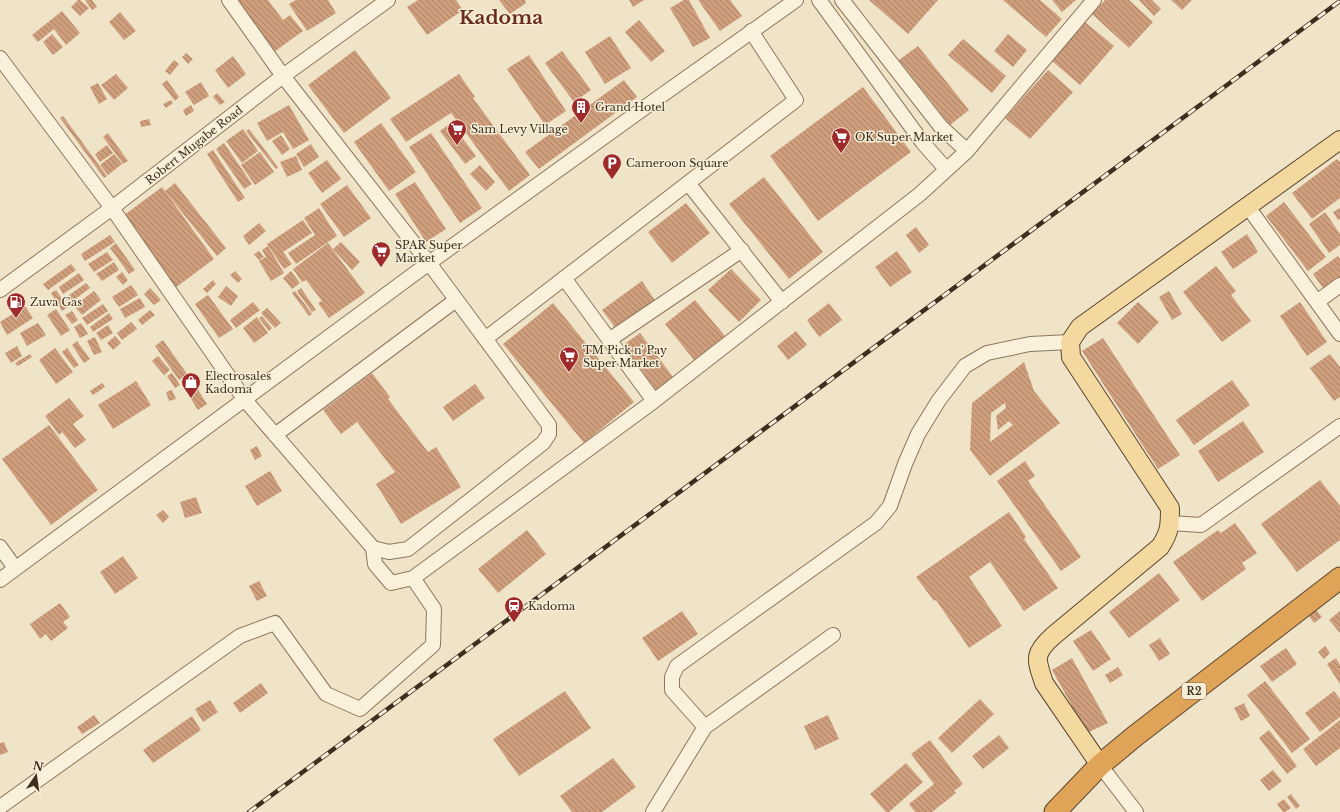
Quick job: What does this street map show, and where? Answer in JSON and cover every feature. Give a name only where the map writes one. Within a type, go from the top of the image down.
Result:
[{"type":"highway","name":"R2","points":[[1055,812],[1100,765],[1135,736],[1340,578]]},
{"type":"main road","points":[[1100,765],[1044,683],[1037,656],[1042,646],[1053,636],[1160,547],[1167,536],[1170,523],[1170,508],[1071,357],[1070,342],[1080,327],[1340,140]]},
{"type":"street","points":[[229,0],[283,76],[429,263],[549,425],[549,434],[543,443],[408,549],[389,552],[373,548]]},
{"type":"street","name":"Robert Mugabe Road","points":[[0,290],[112,208],[283,76],[388,0]]},
{"type":"street","points":[[0,580],[429,263],[796,0]]},
{"type":"street","points":[[818,0],[923,143],[946,169]]},
{"type":"street","points":[[842,0],[941,127],[967,151]]},
{"type":"street","points":[[0,58],[112,208],[245,400],[373,548],[375,564],[391,583],[413,578],[654,401],[920,194],[967,151],[1094,0]]},
{"type":"street","points":[[485,339],[796,100],[751,31]]},
{"type":"street","points":[[688,183],[782,302]]},
{"type":"street","points":[[1248,207],[1340,334]]},
{"type":"street","points":[[609,340],[742,250]]},
{"type":"street","points":[[564,278],[654,401]]},
{"type":"street","points":[[1317,302],[1340,285]]},
{"type":"street","points":[[275,435],[456,300]]},
{"type":"street","points":[[705,727],[672,690],[672,677],[677,666],[876,523],[890,506],[905,464],[918,434],[939,400],[965,366],[987,353],[1030,344],[1070,342]]},
{"type":"street","points":[[1170,523],[1201,525],[1340,426]]},
{"type":"street","points":[[0,547],[15,568]]},
{"type":"street","points":[[0,807],[240,636],[275,623],[326,694],[360,709],[433,645],[434,609],[413,578]]},
{"type":"street","points":[[653,812],[705,727],[833,635]]},
{"type":"street","points":[[1100,765],[1136,812]]},
{"type":"building","points":[[78,0],[89,8],[80,16],[71,7]]},
{"type":"building","points":[[85,0],[92,0],[97,7],[92,10]]},
{"type":"building","points":[[235,0],[268,0],[283,20],[290,15],[303,31],[274,52]]},
{"type":"building","points":[[296,0],[328,0],[336,13],[307,31],[289,4]]},
{"type":"building","points":[[418,0],[456,0],[463,10],[427,35],[407,7]]},
{"type":"building","points":[[499,0],[525,0],[526,3],[510,14]]},
{"type":"building","points":[[629,0],[644,0],[633,7]]},
{"type":"building","points":[[684,0],[689,0],[710,38],[693,47],[670,8]]},
{"type":"building","points":[[698,0],[730,0],[742,16],[720,31]]},
{"type":"building","points":[[869,0],[938,0],[908,34]]},
{"type":"building","points":[[1003,0],[1040,0],[1062,19],[1046,37]]},
{"type":"building","points":[[1052,0],[1076,0],[1062,12]]},
{"type":"building","points":[[1105,0],[1129,0],[1153,22],[1129,48],[1092,14]]},
{"type":"building","points":[[1139,0],[1152,0],[1161,9],[1154,16]]},
{"type":"building","points":[[1171,0],[1192,0],[1182,10]]},
{"type":"building","points":[[62,11],[80,33],[66,45],[54,29],[38,42],[32,35]]},
{"type":"building","points":[[120,12],[136,31],[124,40],[109,22]]},
{"type":"building","points":[[639,20],[665,51],[651,62],[625,32]]},
{"type":"building","points":[[1085,22],[1114,46],[1080,85],[1052,61]]},
{"type":"building","points":[[52,34],[63,47],[53,55],[43,42]]},
{"type":"building","points":[[1008,34],[1027,50],[1013,67],[994,51]]},
{"type":"building","points":[[610,36],[631,68],[605,84],[585,52]]},
{"type":"building","points":[[963,39],[1006,76],[992,93],[948,55]]},
{"type":"building","points":[[918,46],[969,110],[950,125],[899,60]]},
{"type":"building","points":[[355,50],[391,98],[344,133],[308,85]]},
{"type":"building","points":[[562,51],[591,90],[574,102],[545,63]]},
{"type":"building","points":[[186,53],[193,59],[188,64],[182,57]]},
{"type":"building","points":[[529,55],[566,111],[545,125],[507,69]]},
{"type":"building","points":[[233,56],[246,74],[228,88],[215,70]]},
{"type":"building","points":[[174,60],[179,64],[170,75],[165,71]]},
{"type":"building","points":[[1048,70],[1073,92],[1030,139],[1005,118]]},
{"type":"building","points":[[116,74],[128,88],[114,100],[101,85]]},
{"type":"building","points":[[459,74],[475,97],[473,98],[530,175],[509,191],[451,113],[406,142],[390,119]]},
{"type":"building","points":[[167,80],[179,97],[175,101],[162,84]]},
{"type":"building","name":"Grand Hotel","points":[[624,80],[637,97],[539,169],[525,152]]},
{"type":"building","points":[[201,82],[209,96],[194,105],[185,92]]},
{"type":"building","points":[[98,83],[107,99],[99,104],[90,87]]},
{"type":"building","name":"OK Super Market","points":[[863,87],[911,152],[818,221],[770,156]]},
{"type":"building","points":[[217,93],[225,102],[220,105],[213,97]]},
{"type":"building","points":[[171,100],[173,103],[166,108],[163,104]]},
{"type":"building","points":[[191,105],[194,111],[186,116],[183,110]]},
{"type":"building","points":[[289,105],[309,140],[293,149],[283,132],[267,141],[257,123]]},
{"type":"building","points":[[63,116],[107,176],[104,178],[60,118]]},
{"type":"building","points":[[149,119],[151,125],[141,127],[140,121]]},
{"type":"building","points":[[381,123],[416,172],[389,191],[354,142]]},
{"type":"building","points":[[451,123],[476,156],[465,164],[440,131]]},
{"type":"building","points":[[243,129],[258,151],[242,163],[226,141]]},
{"type":"building","points":[[249,129],[278,167],[276,169],[246,131]]},
{"type":"building","points":[[108,133],[128,161],[123,164],[103,137]]},
{"type":"building","points":[[431,133],[482,208],[460,223],[409,147]]},
{"type":"building","points":[[281,135],[290,149],[282,155],[272,141]]},
{"type":"building","points":[[224,143],[252,184],[244,189],[216,149]]},
{"type":"building","points":[[311,144],[319,157],[304,167],[296,154]]},
{"type":"building","points":[[107,145],[113,153],[100,162],[95,154]]},
{"type":"building","points":[[213,150],[245,198],[238,202],[207,154]]},
{"type":"building","points":[[260,152],[274,172],[255,185],[241,165]]},
{"type":"building","points":[[114,154],[122,164],[108,175],[100,165]]},
{"type":"building","points":[[296,156],[302,170],[287,177],[280,162]]},
{"type":"building","points":[[1337,159],[1340,162],[1340,198],[1312,219],[1292,193]]},
{"type":"building","points":[[327,160],[341,179],[322,193],[308,173]]},
{"type":"building","points":[[480,165],[495,182],[486,191],[470,174]]},
{"type":"building","points":[[764,177],[823,252],[789,279],[729,204]]},
{"type":"building","points":[[415,182],[446,229],[426,242],[395,194]]},
{"type":"building","points":[[175,183],[226,248],[217,256],[165,191]]},
{"type":"building","points":[[347,185],[371,218],[344,237],[320,204]]},
{"type":"building","points":[[162,187],[214,259],[175,288],[123,216]]},
{"type":"building","points":[[1284,202],[1326,257],[1308,271],[1266,216]]},
{"type":"building","points":[[686,203],[710,233],[672,263],[648,232]]},
{"type":"building","points":[[319,208],[337,236],[296,264],[288,253],[315,235],[304,218]]},
{"type":"building","points":[[1340,208],[1340,219],[1338,220],[1333,212]]},
{"type":"building","points":[[1325,212],[1340,234],[1340,245],[1329,253],[1309,224]]},
{"type":"building","points":[[303,220],[312,233],[283,252],[292,264],[284,269],[267,244]]},
{"type":"building","points":[[259,223],[266,231],[249,245],[243,236]]},
{"type":"building","points":[[916,227],[929,245],[919,253],[906,235]]},
{"type":"building","points":[[1247,234],[1258,252],[1233,269],[1221,252]]},
{"type":"building","points":[[110,235],[115,242],[85,261],[81,254]]},
{"type":"building","points":[[341,242],[360,262],[352,270],[333,249]]},
{"type":"building","points":[[116,243],[135,270],[129,274],[110,248]]},
{"type":"building","points":[[328,243],[365,293],[329,318],[318,303],[322,301],[306,280],[302,282],[293,269]]},
{"type":"building","points":[[268,246],[284,273],[271,281],[259,261],[266,257],[262,250]]},
{"type":"building","points":[[259,251],[264,257],[259,260],[254,254]]},
{"type":"building","points":[[897,251],[912,272],[890,287],[875,267]]},
{"type":"building","points":[[107,252],[113,260],[94,272],[88,264]]},
{"type":"building","points":[[1338,256],[1340,259],[1340,280],[1325,291],[1313,274]]},
{"type":"building","points":[[114,262],[119,270],[102,281],[96,274]]},
{"type":"building","points":[[71,264],[76,270],[48,290],[43,284]]},
{"type":"building","points":[[1216,266],[1236,291],[1231,295],[1251,321],[1222,342],[1183,292]]},
{"type":"building","points":[[731,269],[761,300],[739,322],[708,290]]},
{"type":"building","points":[[235,271],[242,279],[238,283],[230,275]]},
{"type":"building","points":[[291,271],[300,283],[292,289],[283,278]]},
{"type":"building","points":[[122,272],[128,280],[123,285],[116,277]]},
{"type":"building","points":[[79,273],[84,280],[63,294],[59,287]]},
{"type":"building","points":[[213,280],[216,284],[207,293],[203,289]]},
{"type":"building","points":[[642,281],[656,302],[617,330],[602,310]]},
{"type":"building","points":[[86,283],[90,288],[70,303],[65,298]]},
{"type":"building","points":[[131,285],[138,295],[119,307],[112,297]]},
{"type":"building","points":[[226,286],[238,296],[231,306],[218,297]]},
{"type":"building","points":[[150,288],[161,300],[154,305],[144,294]]},
{"type":"building","points":[[301,288],[316,310],[312,312],[297,291]]},
{"type":"building","points":[[56,290],[68,307],[62,311],[51,293]]},
{"type":"building","points":[[94,291],[101,300],[82,315],[74,306]]},
{"type":"building","points":[[295,291],[312,314],[309,316],[292,293]]},
{"type":"building","points":[[1169,291],[1182,314],[1172,320],[1159,297]]},
{"type":"building","points":[[208,295],[233,329],[219,338],[195,304]]},
{"type":"building","points":[[140,298],[145,307],[125,318],[120,309]]},
{"type":"building","points":[[695,300],[725,336],[694,360],[665,324]]},
{"type":"building","points":[[253,302],[260,310],[236,328],[230,320]]},
{"type":"building","points":[[1138,302],[1159,322],[1138,344],[1117,323]]},
{"type":"building","points":[[1300,302],[1327,342],[1307,356],[1280,316]]},
{"type":"building","name":"TM Pick n' Pay Super Market","points":[[553,303],[634,402],[584,443],[503,344]]},
{"type":"building","points":[[829,303],[842,320],[819,337],[807,320]]},
{"type":"building","points":[[103,304],[108,311],[87,325],[82,318]]},
{"type":"building","points":[[25,306],[33,318],[7,335],[0,322]]},
{"type":"building","points":[[267,308],[281,323],[275,328],[261,313]]},
{"type":"building","points":[[56,309],[70,330],[61,336],[47,315]]},
{"type":"building","points":[[150,310],[155,315],[142,325],[138,320]]},
{"type":"building","points":[[72,311],[78,320],[72,324],[65,315]]},
{"type":"building","points":[[109,313],[113,319],[93,332],[90,327]]},
{"type":"building","points":[[262,316],[272,328],[269,331],[259,318]]},
{"type":"building","points":[[257,317],[268,333],[254,343],[243,328]]},
{"type":"building","points":[[131,322],[137,329],[122,340],[117,333]]},
{"type":"building","points":[[38,323],[46,335],[27,346],[20,333]]},
{"type":"building","points":[[81,323],[88,334],[80,338],[74,327]]},
{"type":"building","points":[[108,325],[113,333],[101,340],[96,333]]},
{"type":"building","points":[[796,331],[807,345],[788,360],[777,346]]},
{"type":"building","points":[[640,333],[673,377],[656,390],[623,345]]},
{"type":"building","points":[[115,336],[121,343],[113,350],[107,343]]},
{"type":"building","points":[[95,337],[102,352],[94,355],[87,341]]},
{"type":"building","points":[[1103,338],[1180,455],[1158,469],[1082,351]]},
{"type":"building","points":[[163,340],[187,374],[179,380],[155,346]]},
{"type":"building","points":[[77,341],[90,359],[84,363],[72,345]]},
{"type":"building","points":[[17,346],[22,356],[11,363],[5,353]]},
{"type":"building","points":[[55,348],[73,372],[56,384],[39,360]]},
{"type":"building","points":[[67,348],[79,365],[74,368],[62,352]]},
{"type":"building","points":[[30,354],[32,357],[18,366],[15,363]]},
{"type":"building","points":[[1330,354],[1340,367],[1340,397],[1334,401],[1310,368]]},
{"type":"building","points":[[158,356],[170,370],[164,375],[152,361]]},
{"type":"building","points":[[1024,362],[1034,391],[1060,423],[990,476],[970,450],[972,403]],"holes":[[[1005,403],[1006,408],[996,416],[998,430],[1009,421],[1013,425],[990,442],[991,413]]]},
{"type":"building","points":[[172,373],[180,385],[175,388],[167,376]]},
{"type":"building","points":[[372,373],[390,397],[388,399],[428,452],[436,447],[461,487],[401,524],[376,484],[395,472],[357,422],[341,434],[323,410]]},
{"type":"building","points":[[190,377],[207,404],[198,410],[181,383]]},
{"type":"building","points":[[1232,380],[1250,405],[1194,445],[1176,420]]},
{"type":"building","points":[[136,381],[151,405],[113,429],[98,405]]},
{"type":"building","points":[[102,383],[105,387],[93,395],[90,391]]},
{"type":"building","points":[[475,384],[485,398],[453,421],[443,407]]},
{"type":"building","points":[[172,390],[176,399],[169,401],[166,392]]},
{"type":"building","points":[[69,398],[84,416],[73,424],[86,440],[75,448],[62,432],[59,435],[45,416]]},
{"type":"building","points":[[1243,421],[1264,452],[1218,482],[1198,451]]},
{"type":"building","points":[[49,425],[98,490],[51,525],[2,459]]},
{"type":"building","points":[[257,446],[262,456],[255,460],[250,450]]},
{"type":"building","points":[[1025,461],[1035,476],[1028,481],[1081,557],[1061,571],[997,481]]},
{"type":"building","points":[[270,471],[282,491],[257,506],[245,486]]},
{"type":"building","points":[[1320,480],[1340,506],[1340,540],[1297,572],[1261,524]]},
{"type":"building","points":[[196,497],[202,513],[185,518],[180,502]]},
{"type":"building","points":[[163,510],[169,517],[163,523],[156,515]]},
{"type":"building","points":[[1009,512],[1026,537],[1024,539],[1058,588],[1024,611],[990,562],[969,577],[1002,626],[969,648],[936,600],[934,601],[916,577]]},
{"type":"building","points":[[1235,523],[1257,553],[1242,563],[1246,569],[1202,601],[1173,562],[1218,530],[1221,533]]},
{"type":"building","points":[[527,530],[546,554],[498,593],[478,569]]},
{"type":"building","points":[[123,556],[138,578],[115,594],[100,572]]},
{"type":"building","points":[[1159,573],[1180,600],[1129,638],[1109,612]]},
{"type":"building","points":[[259,581],[267,596],[257,601],[249,586]]},
{"type":"building","points":[[60,603],[70,617],[63,622],[68,628],[51,641],[46,634],[40,639],[30,624]]},
{"type":"building","points":[[1313,606],[1322,617],[1314,623],[1306,612]]},
{"type":"building","points":[[682,611],[698,634],[658,661],[642,638]]},
{"type":"building","points":[[1340,611],[1340,633],[1329,620]]},
{"type":"building","points":[[1091,630],[1111,659],[1093,671],[1073,641]]},
{"type":"building","points":[[1160,638],[1170,654],[1159,661],[1149,645]]},
{"type":"building","points":[[1325,646],[1330,653],[1324,659],[1318,652]]},
{"type":"building","points":[[1286,648],[1297,664],[1272,682],[1260,666]]},
{"type":"building","points":[[1072,658],[1108,723],[1087,733],[1052,670]]},
{"type":"building","points":[[1336,658],[1340,665],[1340,684],[1327,664]]},
{"type":"building","points":[[1118,667],[1123,675],[1110,683],[1105,675]]},
{"type":"building","points":[[1265,681],[1310,739],[1292,753],[1247,695]]},
{"type":"building","points":[[261,683],[268,693],[240,713],[233,703]]},
{"type":"building","points":[[565,691],[591,728],[519,776],[493,739]]},
{"type":"building","points":[[1334,691],[1340,699],[1340,717],[1320,732],[1305,713]]},
{"type":"building","points":[[980,699],[994,714],[952,753],[938,738]]},
{"type":"building","points":[[210,700],[218,712],[203,722],[195,709]]},
{"type":"building","points":[[1244,703],[1250,716],[1241,721],[1234,708]]},
{"type":"building","points":[[94,715],[100,723],[82,734],[77,727]]},
{"type":"building","points":[[828,715],[839,739],[815,750],[804,726]]},
{"type":"building","points":[[192,716],[201,730],[153,763],[143,750]]},
{"type":"building","points":[[1340,720],[1340,748],[1316,766],[1303,749]]},
{"type":"building","points":[[1269,730],[1297,766],[1287,774],[1259,738]]},
{"type":"building","points":[[999,735],[1009,748],[983,769],[972,756]]},
{"type":"building","points":[[930,740],[963,784],[954,791],[956,793],[932,812],[915,812],[909,804],[934,784],[911,754]]},
{"type":"building","points":[[4,742],[8,752],[0,755],[0,743]]},
{"type":"building","points":[[613,758],[636,787],[602,812],[572,812],[560,796]]},
{"type":"building","points":[[906,763],[923,782],[889,812],[886,812],[870,794]]},
{"type":"building","points":[[1273,770],[1282,781],[1269,791],[1260,780]]},
{"type":"building","points":[[1291,794],[1300,806],[1296,809],[1287,797]]},
{"type":"building","points":[[1284,799],[1291,808],[1283,812],[1277,804]]},
{"type":"railway","points":[[249,812],[1340,1]]},
{"type":"place","name":"Grand Hotel","points":[[581,124]]},
{"type":"place","name":"Sam Levy Village","points":[[457,146]]},
{"type":"place","name":"OK Super Market","points":[[841,154]]},
{"type":"place","name":"Cameroon Square","points":[[612,180]]},
{"type":"place","name":"SPAR Super Market","points":[[381,268]]},
{"type":"place","name":"Zuva Gas","points":[[16,319]]},
{"type":"place","name":"TM Pick n' Pay Super Market","points":[[569,373]]},
{"type":"place","name":"Electrosales Kadoma","points":[[191,399]]},
{"type":"place","name":"Kadoma","points":[[514,623]]},
{"type":"district","name":"Kadoma","points":[[501,17]]}]
